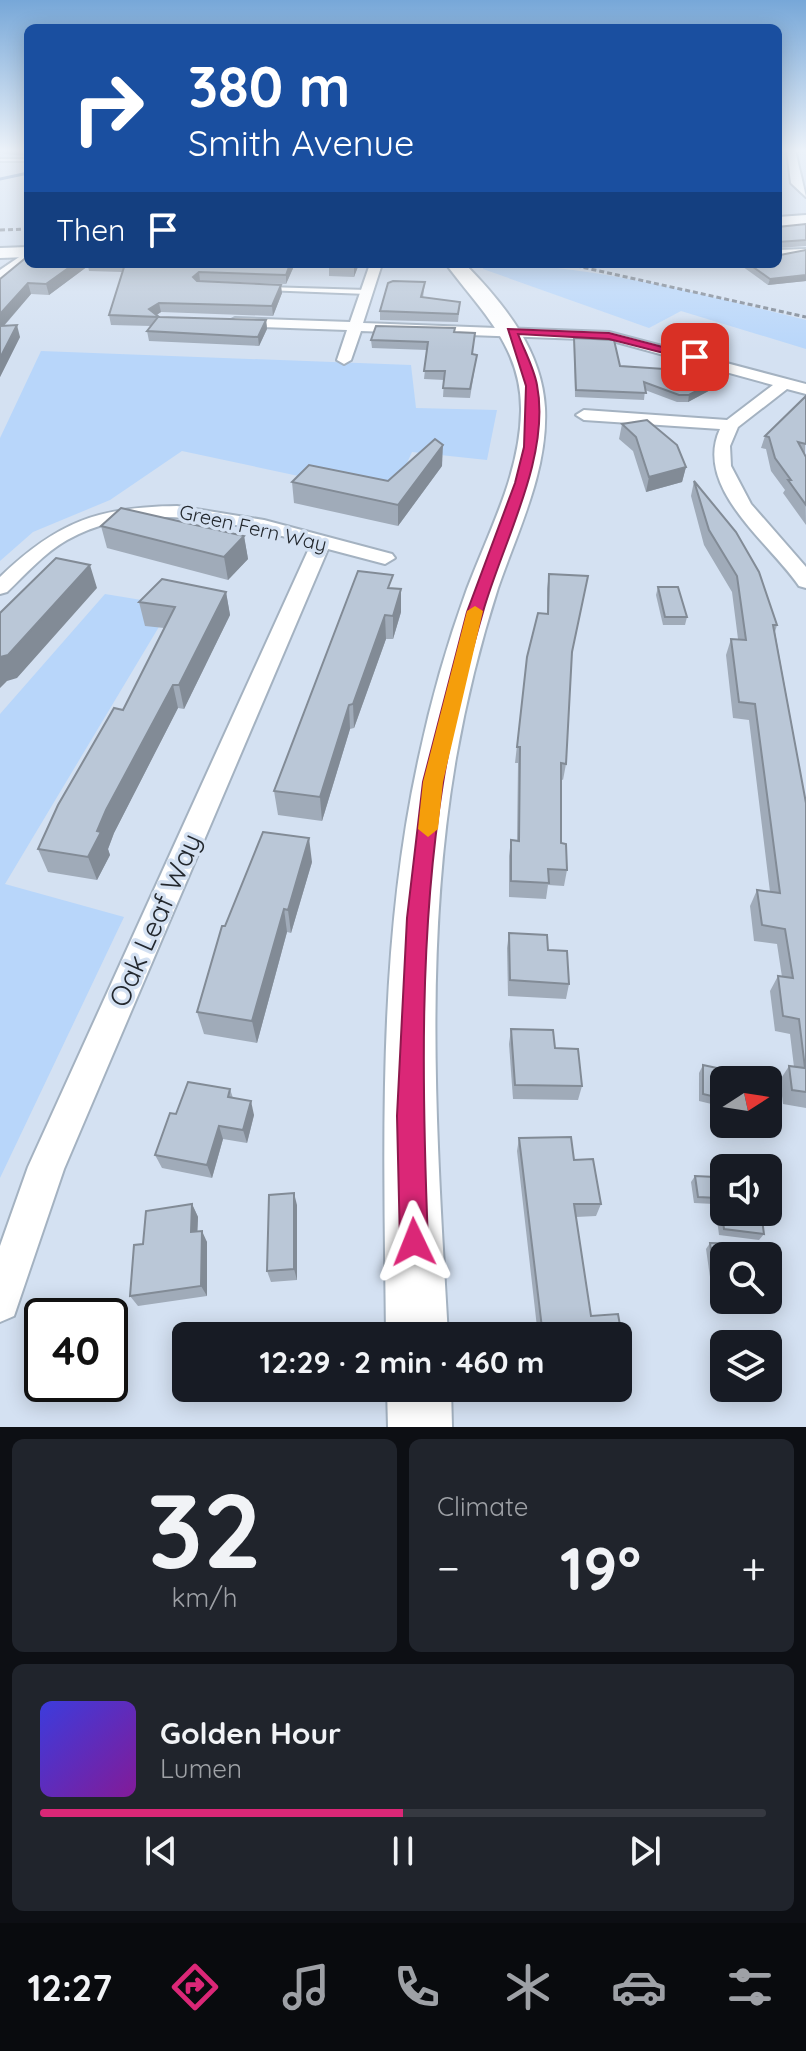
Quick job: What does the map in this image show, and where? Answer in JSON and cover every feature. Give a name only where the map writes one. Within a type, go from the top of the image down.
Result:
[{"type":"street","points":[[782,222],[806,220]]},
{"type":"street","points":[[782,254],[806,252]]},
{"type":"street","points":[[0,253],[24,254]]},
{"type":"street","points":[[0,276],[24,257]]},
{"type":"street","points":[[344,360],[375,268]]},
{"type":"street","points":[[417,1322],[410,1116],[418,918],[433,782],[475,612],[521,483],[530,447],[531,386],[511,331],[458,268]]},
{"type":"street","points":[[221,321],[582,333],[635,341],[806,389]]},
{"type":"street","points":[[785,383],[731,425],[721,448],[723,475],[731,490],[782,546],[806,582]]},
{"type":"street","points":[[584,415],[731,425]]},
{"type":"street","name":"Green Fern Way","points":[[0,588],[61,535],[82,525],[130,511],[197,513],[385,558]]},
{"type":"street","name":"Oak Leaf Way","points":[[0,1302],[46,1167],[321,543]]},
{"type":"street","points":[[419,1402],[420,1427]]},
{"type":"lane","points":[[261,288],[367,292]]},
{"type":"shaded area","points":[[556,268],[606,275],[806,320],[806,349],[681,311],[649,328],[483,269]]},
{"type":"shaded area","points":[[41,351],[411,365],[416,408],[497,410],[487,460],[412,452],[392,496],[182,451],[110,500],[33,532],[0,561],[0,438]]},
{"type":"shaded area","points":[[105,594],[172,605],[5,884],[124,917],[0,1178],[0,714]]},
{"type":"building","points":[[806,224],[806,240],[782,242],[782,227]]},
{"type":"building","points":[[806,250],[806,275],[770,279],[755,268],[782,268],[782,255]]},
{"type":"building","points":[[24,259],[24,268],[68,268],[46,284],[28,283],[0,314],[0,279]]},
{"type":"building","points":[[124,268],[289,268],[286,275],[199,272],[193,277],[197,281],[281,285],[272,306],[159,303],[149,309],[159,317],[266,320],[258,337],[147,331],[158,317],[109,315]]},
{"type":"building","points":[[425,282],[421,297],[460,302],[458,314],[380,311],[388,283]]},
{"type":"building","points":[[17,325],[0,358],[0,326]]},
{"type":"building","points":[[376,326],[455,328],[454,332],[475,333],[472,354],[477,355],[470,389],[443,388],[445,371],[424,371],[428,342],[371,340]]},
{"type":"building","points":[[574,338],[614,340],[620,366],[664,369],[664,361],[717,365],[717,380],[689,395],[679,395],[644,382],[646,393],[576,390]]},
{"type":"building","points":[[806,396],[806,444],[798,442],[806,457],[806,505],[775,458],[769,437],[765,436]]},
{"type":"building","points":[[647,420],[677,445],[686,467],[649,477],[636,437],[622,424]]},
{"type":"building","points":[[435,439],[443,445],[398,505],[292,482],[309,465],[388,481]]},
{"type":"building","points":[[694,481],[736,532],[759,572],[777,625],[773,625],[806,803],[806,1092],[792,1090],[789,1066],[805,1068],[799,1019],[783,1016],[778,976],[793,978],[785,929],[762,925],[757,890],[780,893],[755,704],[739,702],[731,639],[746,640],[737,576],[709,530]]},
{"type":"building","points":[[121,508],[244,536],[224,557],[101,526]]},
{"type":"building","points":[[56,558],[90,565],[8,655],[0,657],[0,613]]},
{"type":"building","points":[[358,571],[393,575],[388,588],[401,589],[393,616],[385,615],[353,704],[349,705],[320,797],[274,791]]},
{"type":"building","points":[[549,574],[588,576],[572,652],[566,764],[561,763],[561,843],[566,844],[567,870],[548,869],[549,883],[511,881],[511,840],[519,841],[520,747],[517,747],[527,657],[538,613],[548,614]]},
{"type":"building","points":[[162,579],[226,592],[179,685],[173,685],[106,810],[97,831],[101,832],[88,857],[38,849],[58,805],[114,708],[123,710],[175,607],[139,602]]},
{"type":"building","points":[[658,587],[678,587],[687,617],[665,617]]},
{"type":"building","points":[[263,832],[309,838],[288,910],[284,909],[252,1021],[197,1012],[222,926],[225,926]]},
{"type":"building","points":[[509,933],[547,935],[548,950],[567,951],[569,984],[510,980]]},
{"type":"building","points":[[511,1029],[553,1030],[555,1048],[578,1049],[582,1086],[515,1085]]},
{"type":"building","points":[[703,1065],[710,1066],[710,1096],[703,1094]]},
{"type":"building","points":[[188,1082],[230,1089],[228,1097],[251,1101],[243,1130],[219,1126],[207,1165],[155,1155],[170,1113],[176,1114]]},
{"type":"building","points":[[571,1137],[574,1160],[593,1159],[601,1204],[574,1204],[591,1316],[618,1314],[619,1322],[541,1322],[519,1138]]},
{"type":"building","points":[[695,1176],[710,1177],[710,1198],[698,1197]]},
{"type":"building","points":[[294,1193],[294,1269],[267,1271],[269,1195]]},
{"type":"building","points":[[192,1204],[191,1232],[202,1231],[201,1286],[130,1296],[134,1245],[143,1244],[146,1211]]},
{"type":"building","points":[[724,1226],[763,1226],[764,1234],[724,1229]]},
{"type":"railway","points":[[0,230],[24,229]]},
{"type":"railway","points":[[586,268],[806,317]]},
{"type":"slow traffic","points":[[428,829],[433,782],[475,611]]},
{"type":"route","points":[[414,1242],[410,1116],[418,918],[433,782],[475,612],[521,483],[530,447],[533,411],[531,386],[511,331],[609,336],[695,357]]}]
